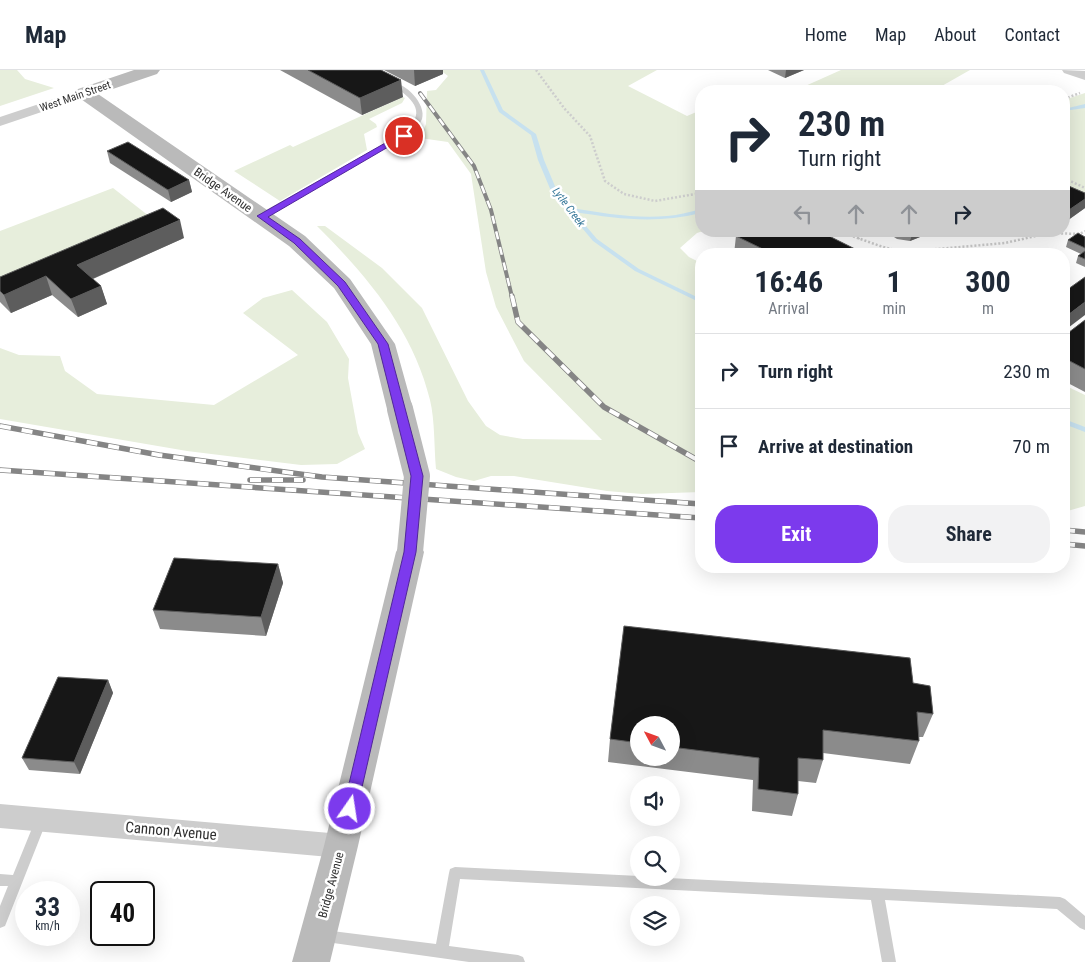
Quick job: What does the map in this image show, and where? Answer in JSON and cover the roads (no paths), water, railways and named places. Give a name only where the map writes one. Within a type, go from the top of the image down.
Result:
[{"type":"street","name":"West Main Street","points":[[0,122],[151,70]]},
{"type":"street","points":[[1069,70],[1085,76]]},
{"type":"street","name":"Bridge Avenue","points":[[84,93],[297,241],[342,284],[383,344],[417,476],[410,552],[315,949]]},
{"type":"street","name":"Cannon Avenue","points":[[0,816],[341,846]]},
{"type":"lane","points":[[262,216],[404,136],[418,121],[419,109],[408,92],[383,79]]},
{"type":"lane","points":[[0,880],[17,881],[41,820]]},
{"type":"lane","points":[[441,952],[455,873],[1060,902],[1085,924]]},
{"type":"lane","points":[[0,922],[15,886]]},
{"type":"lane","points":[[877,894],[889,962]]},
{"type":"lane","points":[[315,949],[441,952],[518,962]]},
{"type":"waterway","name":"Lytle Creek","points":[[482,70],[501,111],[533,134],[554,191],[569,209]]},
{"type":"waterway","points":[[1070,109],[1085,106]]},
{"type":"waterway","points":[[569,209],[635,218],[668,218],[695,212]]},
{"type":"waterway","name":"Lytle Creek","points":[[569,209],[595,240],[637,270],[695,298]]},
{"type":"waterway","name":"Lytle Creek","points":[[1070,424],[1085,430]]},
{"type":"railway","points":[[420,93],[474,166],[491,210],[512,297]]},
{"type":"railway","points":[[512,296],[518,322],[604,407],[695,459]]},
{"type":"railway","points":[[0,426],[159,455],[322,477],[695,504]]},
{"type":"railway","points":[[0,470],[695,518]]},
{"type":"railway","points":[[250,480],[303,480]]},
{"type":"railway","points":[[1070,531],[1085,532]]},
{"type":"railway","points":[[1070,545],[1085,546]]}]
